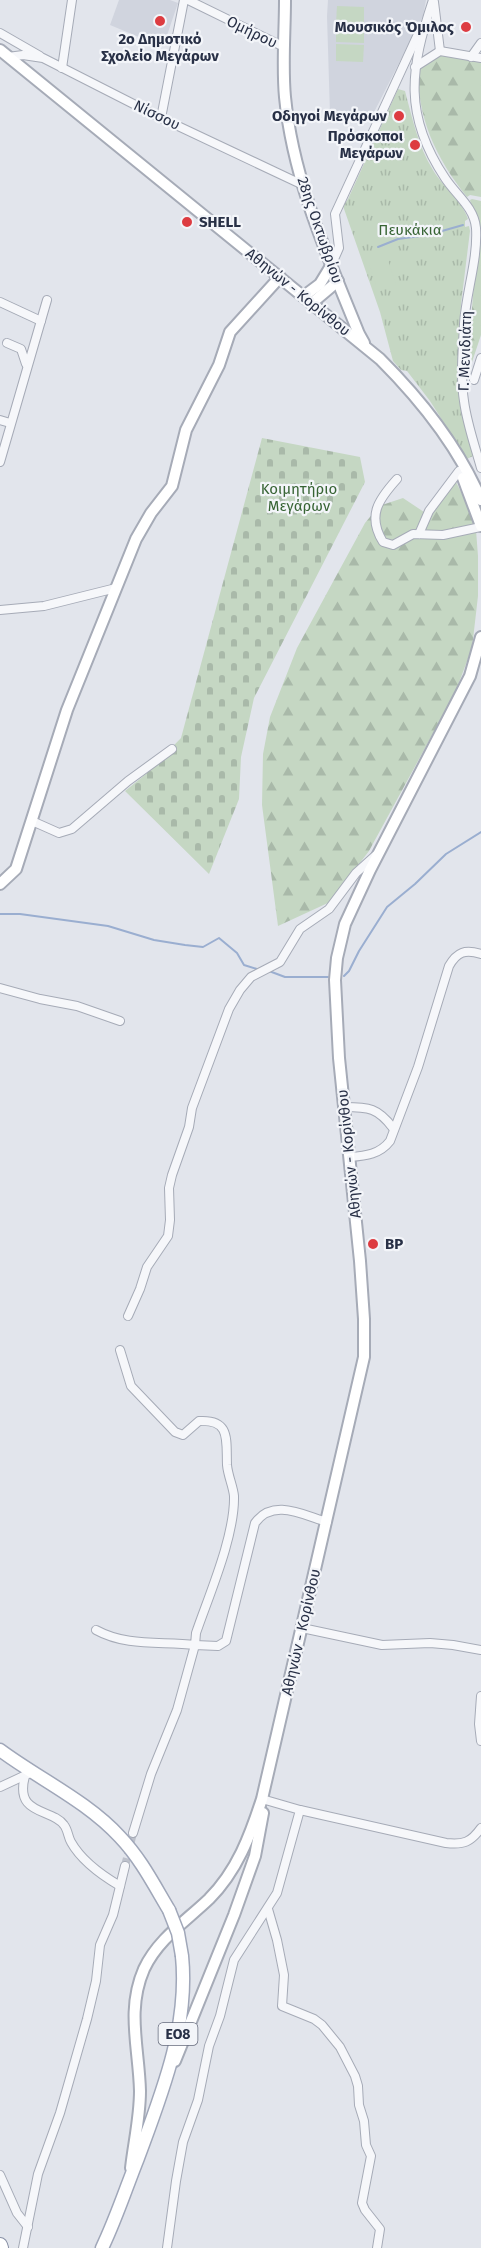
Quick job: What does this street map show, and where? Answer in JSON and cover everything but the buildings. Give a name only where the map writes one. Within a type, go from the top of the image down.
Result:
[{"type":"main road","name":"28ης Οκτωβρίου","points":[[285,0],[284,47],[288,114],[303,185],[331,266],[359,334],[368,348]]},
{"type":"main road","name":"Αθηνών - Κορίνθου","points":[[4,54],[368,348],[391,370],[421,405],[447,440],[481,500]]},
{"type":"main road","points":[[308,299],[331,266]]},
{"type":"main road","points":[[0,884],[16,869],[71,700],[130,552],[143,525],[172,486],[186,429],[219,365],[230,332],[280,277]]},
{"type":"main road","points":[[308,299],[338,281]]},
{"type":"main road","points":[[469,480],[481,474]]},
{"type":"main road","name":"Αθηνών - Κορίνθου","points":[[469,480],[481,527]]},
{"type":"main road","name":"Αθηνών - Κορίνθου","points":[[129,2181],[139,2110],[134,2001],[148,1960],[160,1944],[209,1898],[229,1875],[245,1846],[262,1799],[364,1357],[360,1261],[336,1009],[337,958],[345,924],[470,676],[481,637]]},
{"type":"main road","name":"Αθηνών - Κορίνθου","points":[[0,1750],[28,1774],[99,1818],[119,1836],[139,1859],[169,1910],[178,1933],[184,1990],[178,2033],[156,2108]]},
{"type":"main road","name":"Αθηνών - Κορίνθου","points":[[107,2248],[111,2231],[156,2108],[252,1866],[261,1830],[262,1799]]},
{"type":"main road","name":"Αθηνών - Κορίνθου","points":[[102,2248],[111,2231]]},
{"type":"street","points":[[62,69],[72,0]]},
{"type":"street","points":[[161,117],[186,0]]},
{"type":"street","name":"Ομήρου","points":[[186,0],[284,47]]},
{"type":"street","points":[[433,0],[441,51]]},
{"type":"street","name":"Γ. Μενιδιάτη","points":[[433,0],[415,67],[415,106],[428,150],[471,213],[476,226],[464,323],[463,377],[464,403],[481,468]]},
{"type":"street","points":[[331,266],[339,248],[335,214],[428,14]]},
{"type":"street","points":[[0,33],[43,58]]},
{"type":"street","points":[[471,57],[481,43]]},
{"type":"street","points":[[415,67],[441,51],[481,58]]},
{"type":"street","name":"Νίσσου","points":[[4,54],[43,58],[303,185]]},
{"type":"street","points":[[0,462],[47,300]]},
{"type":"street","points":[[0,303],[41,321]]},
{"type":"street","points":[[7,343],[21,349],[25,358],[26,372]]},
{"type":"street","points":[[463,377],[477,381],[481,358]]},
{"type":"street","points":[[0,420],[10,423]]},
{"type":"street","points":[[397,479],[383,494],[375,513],[376,532],[383,542],[393,544],[413,534],[443,535],[481,527]]},
{"type":"street","points":[[419,534],[429,511],[469,480]]},
{"type":"street","points":[[0,610],[44,606],[116,588]]},
{"type":"street","points":[[32,821],[59,833],[72,829],[128,781],[172,749]]},
{"type":"street","points":[[128,1316],[147,1267],[168,1236],[170,1228],[169,1188],[172,1175],[189,1127],[192,1108],[234,1000],[251,977],[280,962],[300,929],[329,909],[362,866],[380,852]]},
{"type":"street","points":[[350,1157],[366,1156],[384,1149],[390,1141],[418,1067],[449,966],[455,955],[460,952],[481,954]]},
{"type":"street","points":[[0,988],[77,1006],[120,1021]]},
{"type":"street","points":[[344,1107],[370,1108],[387,1120],[393,1128]]},
{"type":"street","points":[[120,1350],[131,1386],[170,1428],[183,1435],[199,1420],[217,1422],[222,1427],[227,1441],[227,1469],[234,1495],[232,1518],[223,1555],[196,1634],[177,1710],[151,1774],[133,1833]]},
{"type":"street","points":[[96,1630],[126,1641],[218,1646],[226,1641],[252,1528],[259,1516],[267,1511],[281,1509],[327,1522]]},
{"type":"street","points":[[302,1628],[382,1645],[430,1643],[481,1650]]},
{"type":"street","points":[[481,1696],[479,1724],[481,1741]]},
{"type":"street","points":[[0,1787],[28,1774]]},
{"type":"street","points":[[28,1774],[23,1792],[32,1807],[64,1823],[75,1848],[108,1879],[120,1886]]},
{"type":"street","points":[[262,1799],[300,1810],[459,1845],[467,1843],[481,1828]]},
{"type":"street","points":[[167,2248],[183,2142],[198,2100],[209,2046],[234,1960],[268,1909],[282,1882],[300,1810]]},
{"type":"street","points":[[23,2248],[38,2174],[60,2113],[87,2019],[96,1981],[100,1944],[113,1916],[125,1866]]},
{"type":"street","points":[[268,1909],[284,1975],[282,2006],[314,2019],[322,2025],[340,2047],[358,2086],[358,2105],[371,2156],[362,2203],[380,2229],[377,2248]]},
{"type":"street","points":[[0,2175],[17,2213],[28,2227]]},
{"type":"shaded area","points":[[119,0],[170,0],[178,3],[163,47],[110,25]]},
{"type":"shaded area","points":[[328,0],[426,0],[423,16],[370,120],[330,114]]},
{"type":"green space","points":[[337,6],[364,7],[364,24],[336,23]]},
{"type":"green space","points":[[336,25],[364,25],[364,43],[336,42]]},
{"type":"green space","points":[[336,44],[364,45],[363,62],[336,61]]},
{"type":"green space","points":[[441,54],[481,61],[481,197],[470,195],[467,197],[446,167],[430,137],[425,121],[418,68]]},
{"type":"green space","name":"Πευκάκια","points":[[398,89],[405,91],[416,131],[428,161],[468,219],[465,221],[465,227],[469,226],[470,231],[461,304],[458,383],[461,411],[473,456],[467,459],[430,401],[407,371],[401,370],[393,361],[380,312],[343,206]]},
{"type":"green space","points":[[470,200],[481,201],[481,335],[468,374],[477,258],[476,225]]},
{"type":"green space","points":[[387,257],[396,285],[378,291],[369,263]]},
{"type":"green space","name":"Κοιμητήριο Μεγάρων","points":[[262,438],[360,457],[365,482],[254,698],[241,757],[239,799],[209,874],[125,791],[146,774],[181,738]]},
{"type":"green space","points":[[454,478],[468,506],[476,530],[478,556],[478,596],[472,648],[455,693],[369,851],[330,902],[278,926],[262,805],[263,754],[270,717],[297,648],[365,523],[379,506],[403,498],[424,512]]},
{"type":"waterway","points":[[378,247],[398,239],[428,235],[463,225]]},
{"type":"waterway","points":[[344,976],[387,907],[446,854],[481,832]]},
{"type":"waterway","points":[[0,914],[20,914],[108,926],[154,940],[203,947],[219,938],[237,953],[244,965],[260,970]]},
{"type":"waterway","points":[[269,971],[285,977],[328,977]]},
{"type":"tunnel","points":[[125,1866],[133,1833]]},
{"type":"place","name":"2ο Δημοτικό Σχολείο Μεγάρων","points":[[160,21]]},
{"type":"place","name":"Μουσικός Όμιλος","points":[[466,27]]},
{"type":"place","name":"Οδηγοί Μεγάρων","points":[[399,116]]},
{"type":"place","name":"Πρόσκοποι Μεγάρων","points":[[415,145]]},
{"type":"place","name":"SHELL","points":[[187,222]]},
{"type":"place","name":"BP","points":[[373,1244]]}]
